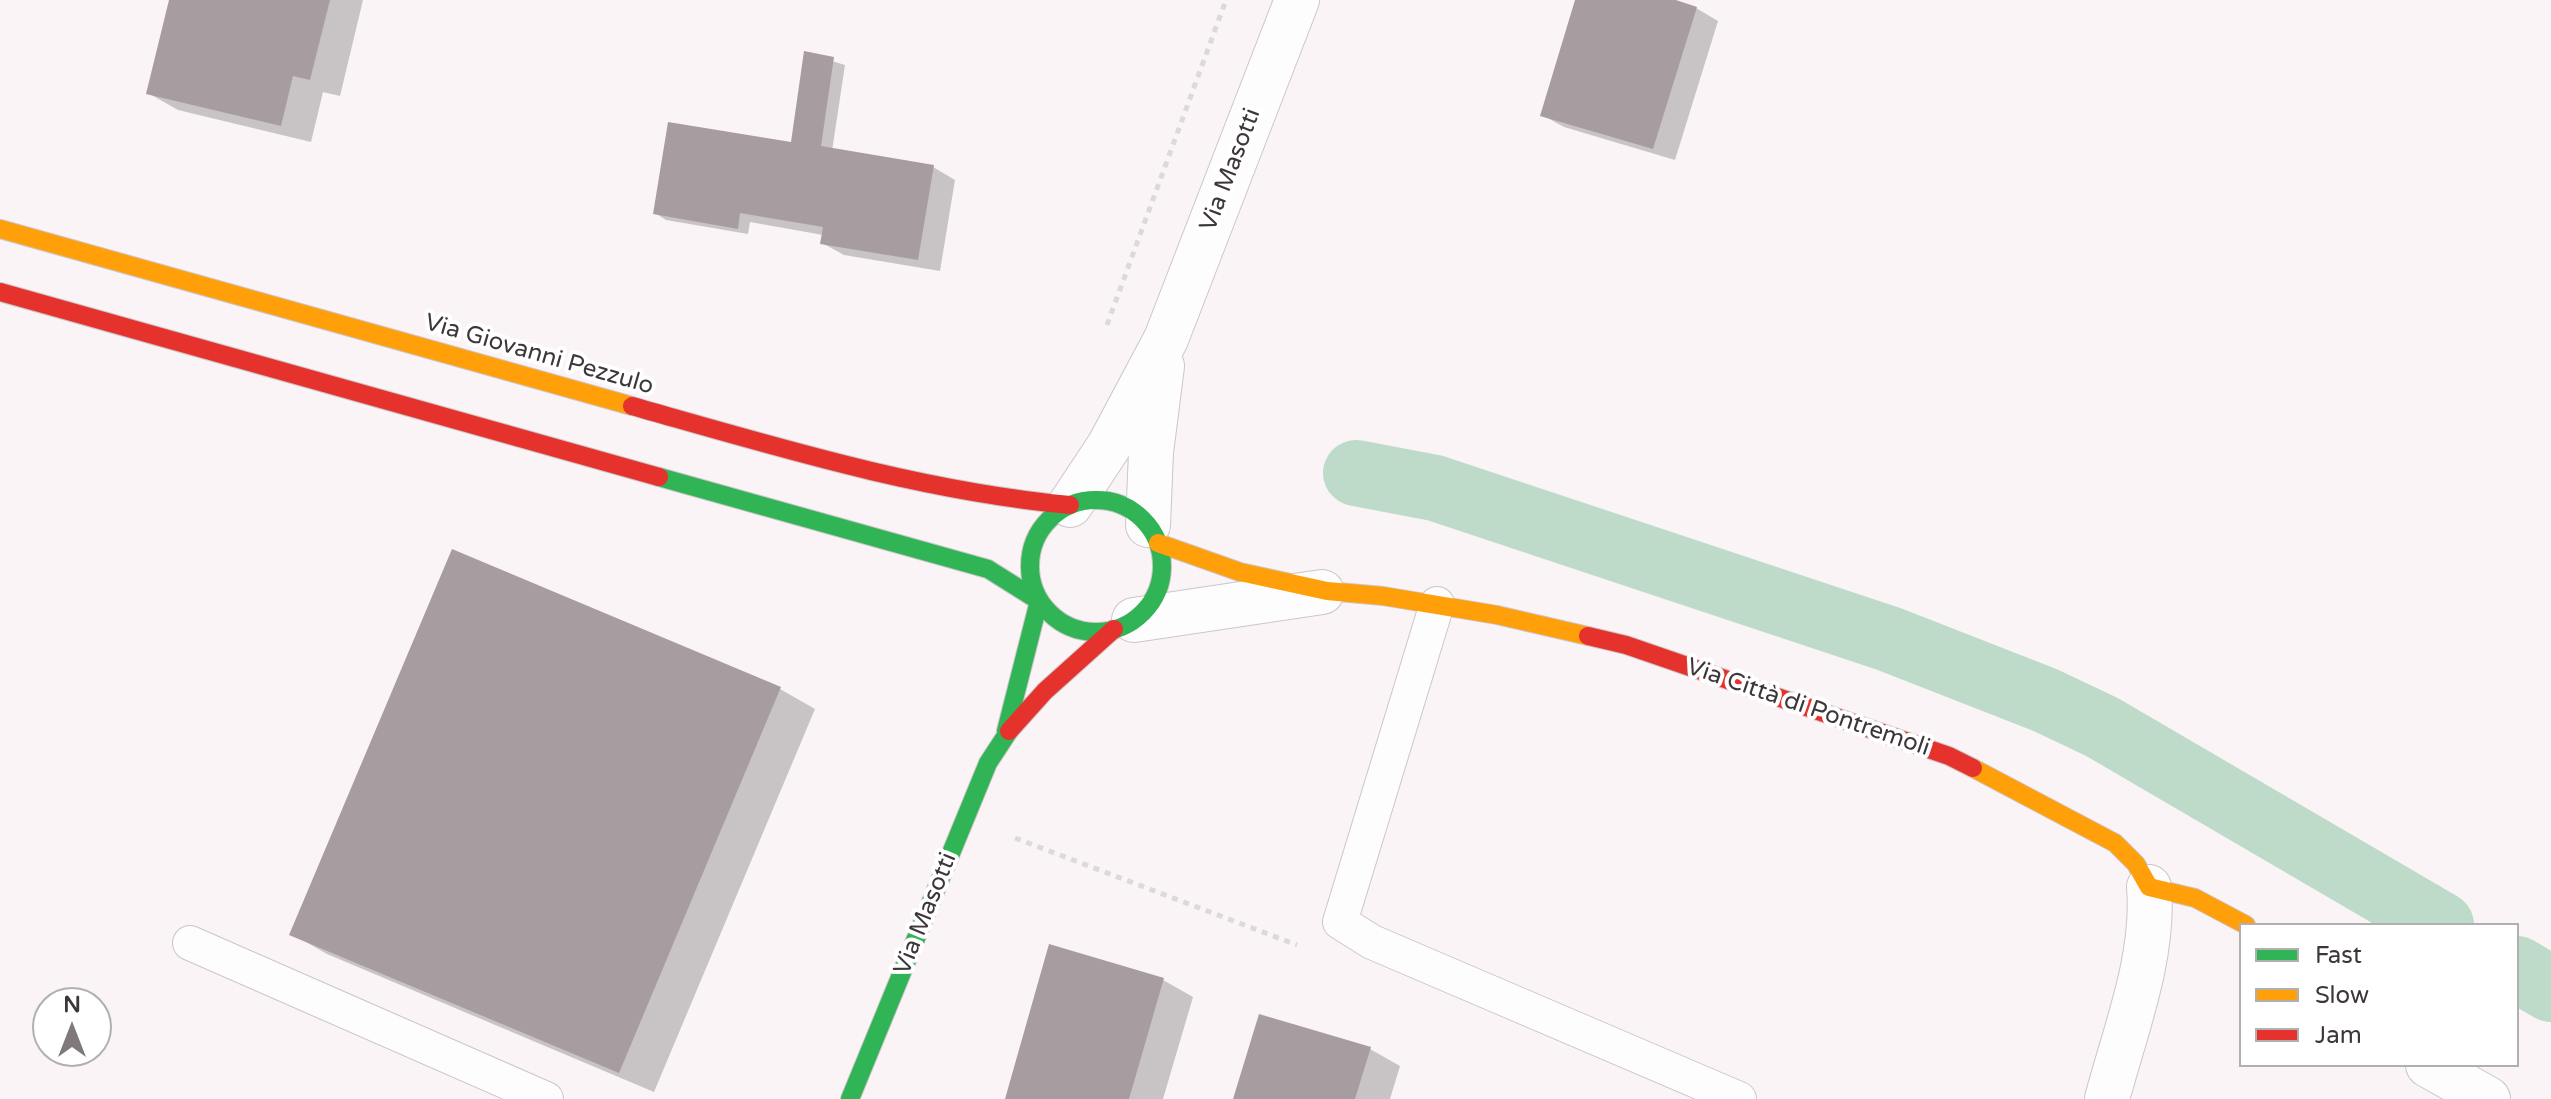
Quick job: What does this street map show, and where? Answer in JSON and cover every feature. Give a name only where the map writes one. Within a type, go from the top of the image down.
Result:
[{"type":"street","name":"Via Masotti","points":[[1070,505],[1109,446],[1166,339],[1297,0]]},
{"type":"street","name":"Via Giovanni Pezzulo","points":[[0,229],[870,473],[992,498],[1070,505],[1091,500],[1112,502],[1132,511],[1153,534]]},
{"type":"street","points":[[0,292],[988,569],[1039,601],[1053,617],[1072,628],[1093,632],[1124,624],[1150,605],[1159,586],[1162,565],[1153,534]]},
{"type":"street","name":"Via Masotti","points":[[1153,534],[1151,452],[1166,339]]},
{"type":"street","points":[[1039,601],[1031,580],[1030,557],[1037,536],[1050,517],[1070,505]]},
{"type":"street","name":"Via Città di Pontremoli","points":[[1153,534],[1240,572],[1327,591],[1437,604],[1626,645],[1949,756],[2115,843],[2136,864],[2149,887]]},
{"type":"street","name":"Via Città di Pontremoli","points":[[1124,624],[1327,591]]},
{"type":"street","name":"Via Masotti","points":[[850,1099],[988,763],[1006,731],[1039,601]]},
{"type":"street","name":"Via Masotti","points":[[1006,731],[1059,678],[1124,624]]},
{"type":"street","points":[[2107,1099],[2147,946],[2152,916],[2149,887],[2195,898],[2242,923]]},
{"type":"street","points":[[2408,1067],[2444,1099]]},
{"type":"street","points":[[2432,1067],[2488,1099]]},
{"type":"lane","points":[[1437,604],[1340,922],[1372,942],[1702,1092],[1739,1099]]},
{"type":"lane","points":[[190,943],[546,1099]]},
{"type":"path","points":[[1101,340],[1226,0]]},
{"type":"path","points":[[1003,834],[1302,947]]},
{"type":"building","points":[[169,0],[330,0],[310,80],[293,76],[281,126],[146,94]]},
{"type":"building","points":[[1575,0],[1676,0],[1697,7],[1653,149],[1540,116]]},
{"type":"building","points":[[804,51],[834,57],[821,146],[934,165],[918,260],[820,244],[823,227],[740,213],[738,229],[653,214],[668,122],[791,142]]},
{"type":"building","points":[[452,549],[781,687],[619,1073],[289,935]]},
{"type":"building","points":[[1049,944],[1164,978],[1129,1099],[1005,1099]]},
{"type":"building","points":[[1259,1014],[1371,1047],[1355,1099],[1233,1099]]},
{"type":"waterway","points":[[1356,473],[1435,488],[1889,639],[2045,700],[2102,727],[2438,923]]},
{"type":"waterway","points":[[2519,970],[2551,989]]},
{"type":"traffic: fast","points":[[659,477],[988,569],[1039,601],[1006,731]]},
{"type":"traffic: fast","points":[[1096,500],[1133,511],[1151,529],[1162,566],[1151,603],[1133,621],[1096,632],[1059,621],[1041,603],[1030,566],[1041,529],[1059,511],[1096,500]]},
{"type":"traffic: fast","points":[[850,1099],[988,763],[1009,731]]},
{"type":"traffic: slow","points":[[0,229],[632,406]]},
{"type":"traffic: slow","points":[[1158,543],[1240,572],[1327,591],[1383,596],[1497,615],[1588,636]]},
{"type":"traffic: slow","points":[[1973,768],[2115,843],[2136,864],[2149,887],[2195,898],[2242,923]]},
{"type":"traffic: jam","points":[[0,292],[659,477]]},
{"type":"traffic: jam","points":[[632,406],[849,466],[959,489],[1070,505]]},
{"type":"traffic: jam","points":[[1009,731],[1045,691],[1114,629]]},
{"type":"traffic: jam","points":[[1588,636],[1626,645],[1949,756],[1973,768]]}]
